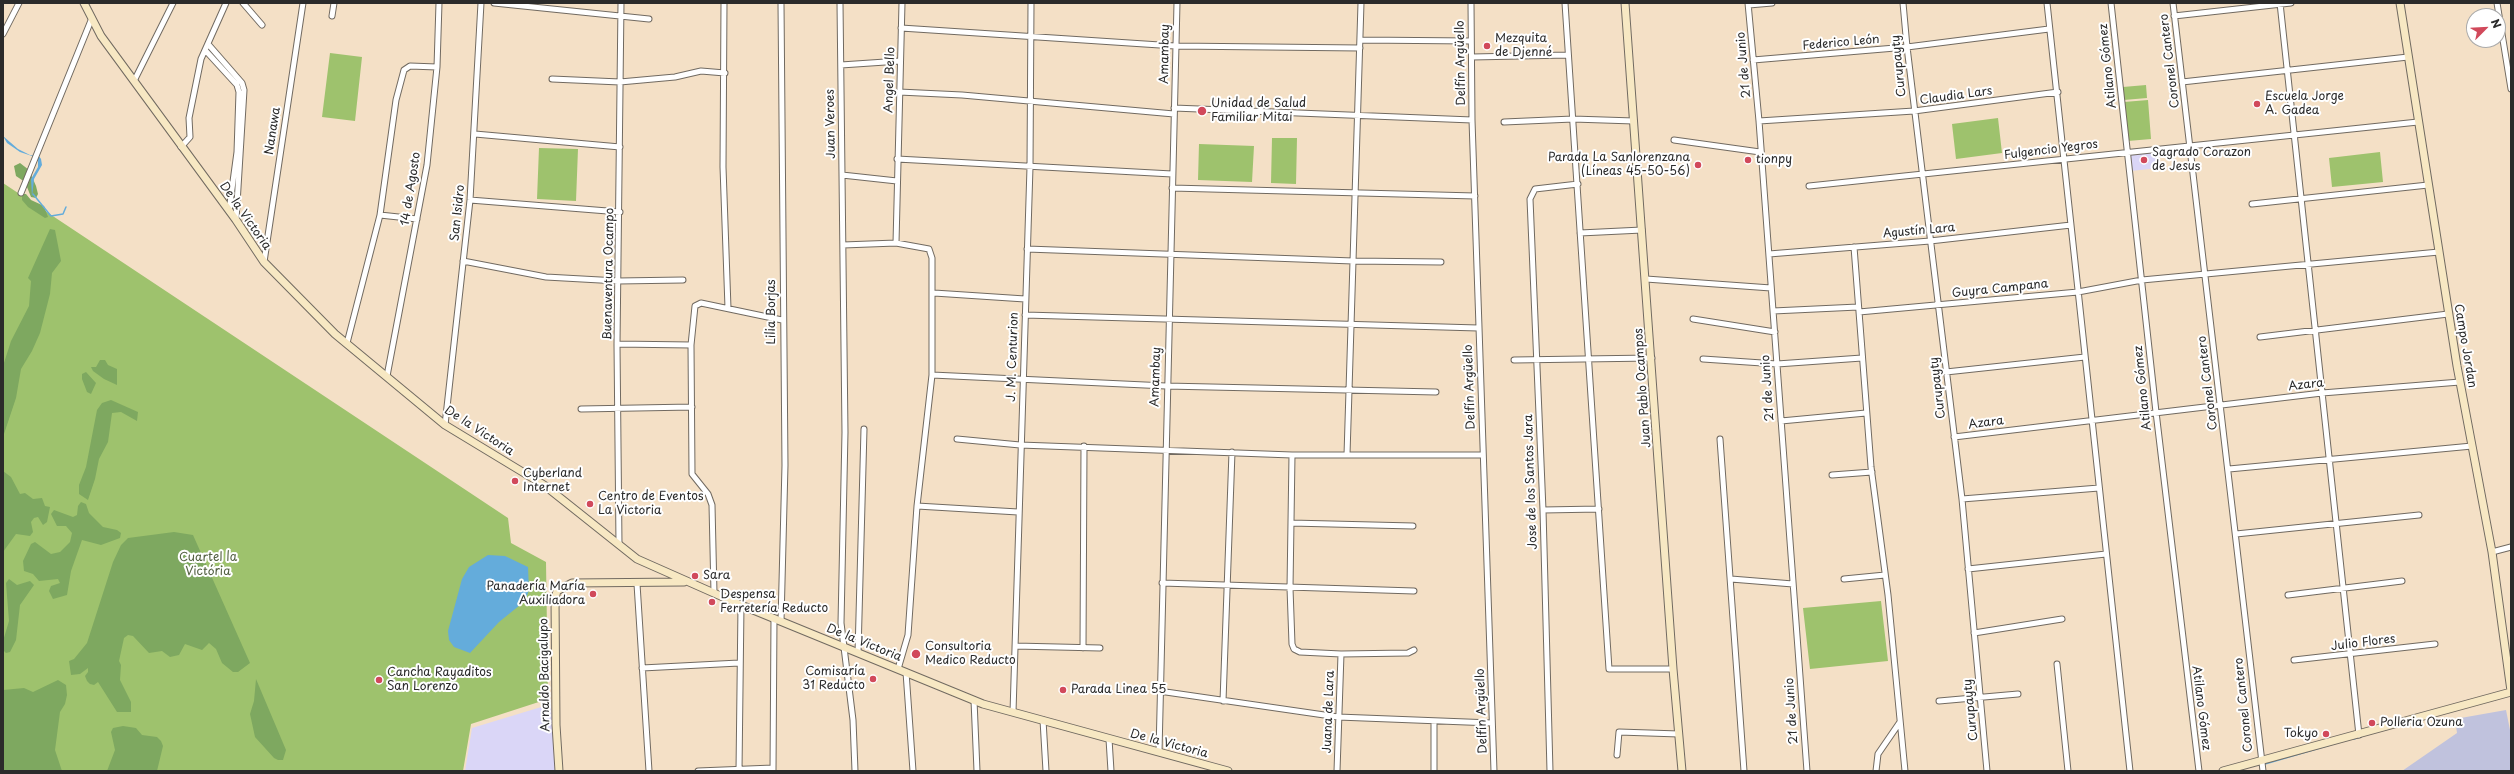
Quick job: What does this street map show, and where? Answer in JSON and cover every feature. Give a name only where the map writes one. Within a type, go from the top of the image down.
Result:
[{"type":"street","points":[[3,34],[19,3]]},
{"type":"street","name":"De la Victoria","points":[[85,3],[102,36],[181,147],[236,220],[264,262],[347,343],[445,425],[544,485],[637,559],[686,582],[974,700],[1109,739],[1228,771]]},
{"type":"street","points":[[134,81],[173,3]]},
{"type":"street","points":[[181,147],[190,137],[189,118],[199,64],[226,3]]},
{"type":"street","points":[[243,3],[262,25]]},
{"type":"street","name":"Nanawa","points":[[264,262],[303,3]]},
{"type":"street","points":[[332,16],[334,3]]},
{"type":"street","name":"14 de Agosto","points":[[387,376],[427,165],[437,67],[439,3]]},
{"type":"street","name":"San Isidro","points":[[445,425],[470,200],[475,134],[480,3]]},
{"type":"street","points":[[494,3],[649,19]]},
{"type":"street","name":"Buenaventura Ocampo","points":[[619,545],[617,344],[620,212],[620,3]]},
{"type":"street","points":[[724,3],[725,73],[723,167],[728,308]]},
{"type":"street","name":"Lilia Borjas","points":[[773,769],[777,619],[785,472],[782,320],[781,3]]},
{"type":"street","name":"Juan Veroes","points":[[840,3],[845,432],[842,646],[853,720],[855,771]]},
{"type":"street","name":"Angel Bello","points":[[896,243],[902,3]]},
{"type":"street","name":"J. M. Centurion","points":[[1013,712],[1022,379],[1030,167],[1031,3]]},
{"type":"street","name":"Amambay","points":[[1159,752],[1164,450],[1176,3]]},
{"type":"street","points":[[1347,455],[1361,3]]},
{"type":"street","name":"Delfín Argüello","points":[[1471,3],[1472,120],[1478,328],[1494,771]]},
{"type":"street","points":[[1565,3],[1609,669],[1673,669]]},
{"type":"street","name":"Juan Pablo Ocampos","points":[[1625,3],[1652,358],[1673,669],[1682,771]]},
{"type":"street","points":[[1748,4],[1772,3]]},
{"type":"street","name":"Curupayty","points":[[1903,3],[1914,112],[1962,499],[1987,771]]},
{"type":"street","points":[[2047,3],[2049,29],[2058,92],[2091,421],[2130,771]]},
{"type":"street","name":"Atilano Gómez","points":[[2111,3],[2126,151],[2199,771]]},
{"type":"street","name":"Coronel Cantero","points":[[2173,3],[2204,275],[2229,469],[2262,771]]},
{"type":"street","points":[[2174,16],[2291,3]]},
{"type":"street","name":"Campo Jordan","points":[[2400,3],[2448,314],[2492,552],[2511,692]]},
{"type":"street","points":[[2497,3],[2511,89]]},
{"type":"street","name":"21 de Junio","points":[[1748,4],[1759,120],[1760,152],[1775,332],[1807,771]]},
{"type":"street","points":[[2280,4],[2296,135],[2349,655],[2359,735]]},
{"type":"street","points":[[20,193],[92,18]]},
{"type":"street","points":[[901,28],[1175,46],[1360,48]]},
{"type":"street","name":"Federico León","points":[[1753,60],[1907,47],[2049,29]]},
{"type":"street","points":[[1361,40],[1472,41]]},
{"type":"street","points":[[208,44],[242,83],[244,90],[242,152],[236,220]]},
{"type":"street","points":[[205,50],[236,85],[239,92],[237,152],[229,211]]},
{"type":"street","points":[[1472,58],[1568,55]]},
{"type":"street","points":[[2182,82],[2288,69],[2408,57]]},
{"type":"street","points":[[841,65],[900,61]]},
{"type":"street","points":[[347,343],[380,215],[396,100],[404,70],[410,66],[437,67]]},
{"type":"street","points":[[552,79],[620,82],[675,77],[701,71],[725,73]]},
{"type":"street","points":[[236,85],[242,83]]},
{"type":"street","points":[[899,92],[962,95],[1030,102],[1174,111],[1357,115],[1472,120]]},
{"type":"street","name":"Claudia Lars","points":[[1759,120],[1914,112],[2058,92]]},
{"type":"street","points":[[1504,122],[1573,119],[1634,120]]},
{"type":"street","name":"Fulgencio Yegros","points":[[1809,186],[1922,175],[2126,151],[2418,122]]},
{"type":"street","points":[[475,134],[620,147]]},
{"type":"street","points":[[1674,140],[1760,152]]},
{"type":"street","points":[[897,159],[1172,174]]},
{"type":"street","points":[[842,175],[897,181]]},
{"type":"street","name":"Jose de los Santos Jara","points":[[1550,771],[1543,510],[1530,199],[1535,189],[1578,184]]},
{"type":"street","points":[[2252,204],[2303,200],[2428,185]]},
{"type":"street","points":[[1172,188],[1475,196]]},
{"type":"street","points":[[470,200],[620,212]]},
{"type":"street","points":[[380,215],[417,219]]},
{"type":"street","name":"Agustín Lara","points":[[1769,254],[1930,241],[2071,225]]},
{"type":"street","points":[[1580,233],[1642,230]]},
{"type":"street","points":[[843,245],[896,243],[929,249],[932,258],[934,293],[932,375],[917,506],[908,635],[898,669]]},
{"type":"street","points":[[1854,248],[1866,413],[1885,575],[1905,771]]},
{"type":"street","points":[[1027,249],[1170,253],[1353,262],[1441,262]]},
{"type":"street","name":"Guyra Campana","points":[[1773,311],[1858,310],[1938,306],[2078,292],[2142,280],[2439,252]]},
{"type":"street","points":[[463,261],[546,276],[618,281],[683,280]]},
{"type":"street","points":[[1646,279],[1771,288]]},
{"type":"street","points":[[934,293],[1025,299]]},
{"type":"street","points":[[714,593],[712,505],[708,494],[692,474],[691,345],[695,306],[698,304],[728,308],[782,320]]},
{"type":"street","points":[[2260,337],[2448,314]]},
{"type":"street","points":[[1025,315],[1478,328]]},
{"type":"street","points":[[1693,319],[1775,332]]},
{"type":"street","points":[[617,344],[691,345]]},
{"type":"street","points":[[1946,372],[2085,357]]},
{"type":"street","points":[[1514,360],[1652,358]]},
{"type":"street","points":[[1703,359],[1777,364],[1862,358]]},
{"type":"street","points":[[932,375],[1166,386],[1436,392]]},
{"type":"street","name":"Azara","points":[[1954,437],[2322,393],[2460,382]]},
{"type":"street","points":[[581,409],[692,407]]},
{"type":"street","points":[[1781,421],[1866,413]]},
{"type":"street","points":[[858,653],[864,429]]},
{"type":"street","points":[[957,439],[1020,445],[1084,446],[1292,455],[1482,455]]},
{"type":"street","points":[[1720,439],[1744,771]]},
{"type":"street","points":[[1083,648],[1084,446]]},
{"type":"street","points":[[2229,469],[2329,462],[2472,446]]},
{"type":"street","points":[[1223,701],[1232,452]]},
{"type":"street","points":[[1292,455],[1290,588],[1292,644],[1294,649],[1300,652],[1341,654],[1408,653],[1414,650]]},
{"type":"street","points":[[1832,475],[1872,472]]},
{"type":"street","points":[[1962,499],[2099,488]]},
{"type":"street","points":[[917,506],[1018,512]]},
{"type":"street","points":[[1543,510],[1599,509]]},
{"type":"street","points":[[2236,534],[2336,525],[2419,515]]},
{"type":"street","points":[[1291,523],[1413,526]]},
{"type":"street","points":[[2492,552],[2511,547]]},
{"type":"street","points":[[1968,569],[2106,554]]},
{"type":"street","points":[[668,573],[668,582]]},
{"type":"street","points":[[1844,578],[1885,575]]},
{"type":"street","points":[[1731,579],[1793,584]]},
{"type":"street","points":[[2288,595],[2402,581]]},
{"type":"street","name":"Arnaldo Bacigalupo","points":[[559,771],[556,725],[556,594],[560,588],[572,583],[637,584],[686,582]]},
{"type":"street","points":[[1162,583],[1414,591]]},
{"type":"street","points":[[637,584],[649,771]]},
{"type":"street","points":[[739,770],[741,605]]},
{"type":"street","points":[[1974,633],[2062,620]]},
{"type":"street","name":"Julio Flores","points":[[2294,660],[2349,655],[2435,644]]},
{"type":"street","points":[[1015,646],[1100,648]]},
{"type":"street","name":"Juana de Lara","points":[[1337,771],[1341,654]]},
{"type":"street","points":[[642,668],[740,663]]},
{"type":"street","points":[[2057,664],[2068,771]]},
{"type":"street","points":[[906,672],[913,771]]},
{"type":"street","points":[[1159,691],[1338,717],[1492,723]]},
{"type":"street","points":[[2223,771],[2359,735],[2511,692]]},
{"type":"street","points":[[1940,701],[2018,694]]},
{"type":"street","points":[[974,700],[977,771]]},
{"type":"street","points":[[1043,720],[1046,771]]},
{"type":"street","points":[[1434,721],[1434,771]]},
{"type":"street","points":[[1876,771],[1878,754],[1900,722]]},
{"type":"street","points":[[1617,755],[1619,732],[1679,734]]},
{"type":"street","points":[[1109,739],[1111,771]]},
{"type":"street","points":[[698,771],[773,769]]},
{"type":"shaded area","name":"Sagrado Corazon de Jesus","points":[[2157,152],[2159,168],[2131,171],[2129,153]]},
{"type":"shaded area","points":[[551,704],[555,771],[465,771],[472,728]]},
{"type":"shaded area","points":[[2506,710],[2511,735],[2511,771],[2402,771],[2457,733],[2455,719]]},
{"type":"green space","points":[[330,53],[362,57],[355,121],[322,117]]},
{"type":"green space","points":[[2146,85],[2147,98],[2124,100],[2123,87]]},
{"type":"green space","points":[[2148,100],[2151,139],[2128,141],[2124,102]]},
{"type":"green space","points":[[1998,118],[2002,153],[1956,159],[1952,124]]},
{"type":"green space","points":[[1272,138],[1297,138],[1296,184],[1271,183]]},
{"type":"green space","points":[[1199,144],[1254,146],[1252,182],[1198,180]]},
{"type":"green space","points":[[539,148],[578,149],[576,201],[537,199]]},
{"type":"green space","points":[[2380,152],[2383,182],[2332,187],[2329,158]]},
{"type":"green space","points":[[20,163],[29,170],[38,194],[36,198],[31,197],[25,182],[16,176],[14,166]]},
{"type":"green space","name":"Cuartel la Victória","points":[[3,183],[508,518],[511,543],[546,562],[548,699],[471,724],[463,771],[3,771]]},
{"type":"green space","points":[[22,194],[26,194],[31,200],[44,206],[48,217],[45,218],[28,207],[22,200]]},
{"type":"green space","points":[[50,229],[55,230],[61,261],[52,273],[50,294],[40,333],[32,351],[21,369],[16,398],[3,437],[3,366],[11,341],[29,306],[31,281],[28,278]]},
{"type":"green space","points":[[100,360],[105,360],[108,365],[117,369],[117,385],[104,379],[93,371],[91,367],[96,367]]},
{"type":"green space","points":[[86,372],[96,383],[91,394],[87,392],[82,379],[82,374]]},
{"type":"green space","points":[[111,400],[138,412],[137,421],[121,412],[112,413],[108,442],[99,459],[95,479],[88,500],[79,494],[79,485],[86,467],[97,410],[102,403]]},
{"type":"green space","points":[[3,471],[11,477],[20,494],[25,493],[33,499],[42,498],[45,506],[50,507],[47,522],[43,525],[38,517],[34,518],[31,522],[33,532],[30,536],[16,534],[3,552]]},
{"type":"green space","points":[[81,502],[86,504],[89,513],[103,527],[117,530],[121,533],[120,538],[101,545],[82,540],[71,571],[67,595],[53,599],[49,591],[51,586],[60,583],[58,579],[39,581],[33,574],[24,571],[23,561],[31,544],[35,542],[51,554],[60,552],[70,542],[72,533],[66,526],[57,526],[51,514],[54,510],[73,517],[77,515],[78,506]]},
{"type":"green space","points":[[174,532],[193,535],[250,663],[238,672],[233,672],[222,663],[216,649],[209,643],[202,650],[185,644],[179,655],[170,657],[162,651],[149,653],[133,636],[128,635],[124,638],[119,661],[121,665],[120,680],[131,702],[131,712],[117,712],[98,682],[94,685],[87,681],[85,676],[88,672],[88,668],[80,674],[71,675],[69,661],[74,659],[87,643],[113,562],[121,545],[128,538]]},
{"type":"green space","points":[[9,579],[17,585],[30,581],[34,585],[20,605],[16,640],[10,652],[6,653],[3,650],[3,641],[9,621],[6,583]]},
{"type":"green space","points":[[1881,601],[1888,661],[1810,669],[1803,608]]},
{"type":"green space","points":[[256,679],[286,750],[283,760],[274,758],[255,737],[250,714],[254,701]]},
{"type":"green space","points":[[58,680],[66,685],[67,695],[65,704],[60,712],[55,750],[62,771],[3,771],[3,690],[24,688],[33,692]]},
{"type":"green space","points":[[123,726],[136,728],[142,735],[157,737],[161,741],[163,746],[157,771],[107,771],[115,750],[111,732],[113,728]]},
{"type":"water","points":[[3,136],[18,149],[30,155],[39,156],[41,159],[42,165],[34,179],[32,197],[31,179],[38,167],[38,158],[20,152],[7,143]]},
{"type":"water","points":[[488,555],[505,556],[528,567],[529,590],[525,601],[499,622],[470,653],[454,647],[449,640],[448,631],[462,579],[469,567]]},
{"type":"waterway","points":[[33,194],[51,216],[63,214],[66,207]]},
{"type":"waterway","points":[[2354,739],[2363,736]]},
{"type":"waterway","points":[[2265,764],[2330,745]]},
{"type":"place","name":"Mezquita de Djenné","points":[[1487,46]]},
{"type":"place","name":"Escuela Jorge A. Gadea","points":[[2257,104]]},
{"type":"place","name":"Unidad de Salud Familiar Mitai","points":[[1202,111]]},
{"type":"place","name":"tionpy","points":[[1748,160]]},
{"type":"place","name":"Sagrado Corazon de Jesus","points":[[2144,160]]},
{"type":"place","name":"Parada La Sanlorenzana (Líneas 45-50-56)","points":[[1698,165]]},
{"type":"place","name":"Cyberland Internet","points":[[515,481]]},
{"type":"place","name":"Centro de Eventos La Victoria","points":[[590,504]]},
{"type":"place","name":"Sara","points":[[695,576]]},
{"type":"place","name":"Panadería María Auxiliadora","points":[[593,594]]},
{"type":"place","name":"Despensa Ferretería Reducto","points":[[712,602]]},
{"type":"place","name":"Consultoria Medico Reducto","points":[[916,654]]},
{"type":"place","name":"Comisaría 31 Reducto","points":[[873,679]]},
{"type":"place","name":"Cancha Rayaditos San Lorenzo","points":[[379,680]]},
{"type":"place","name":"Parada Linea 55","points":[[1063,690]]},
{"type":"place","name":"Polleria Ozuna","points":[[2372,723]]},
{"type":"place","name":"Tokyo","points":[[2326,734]]}]
